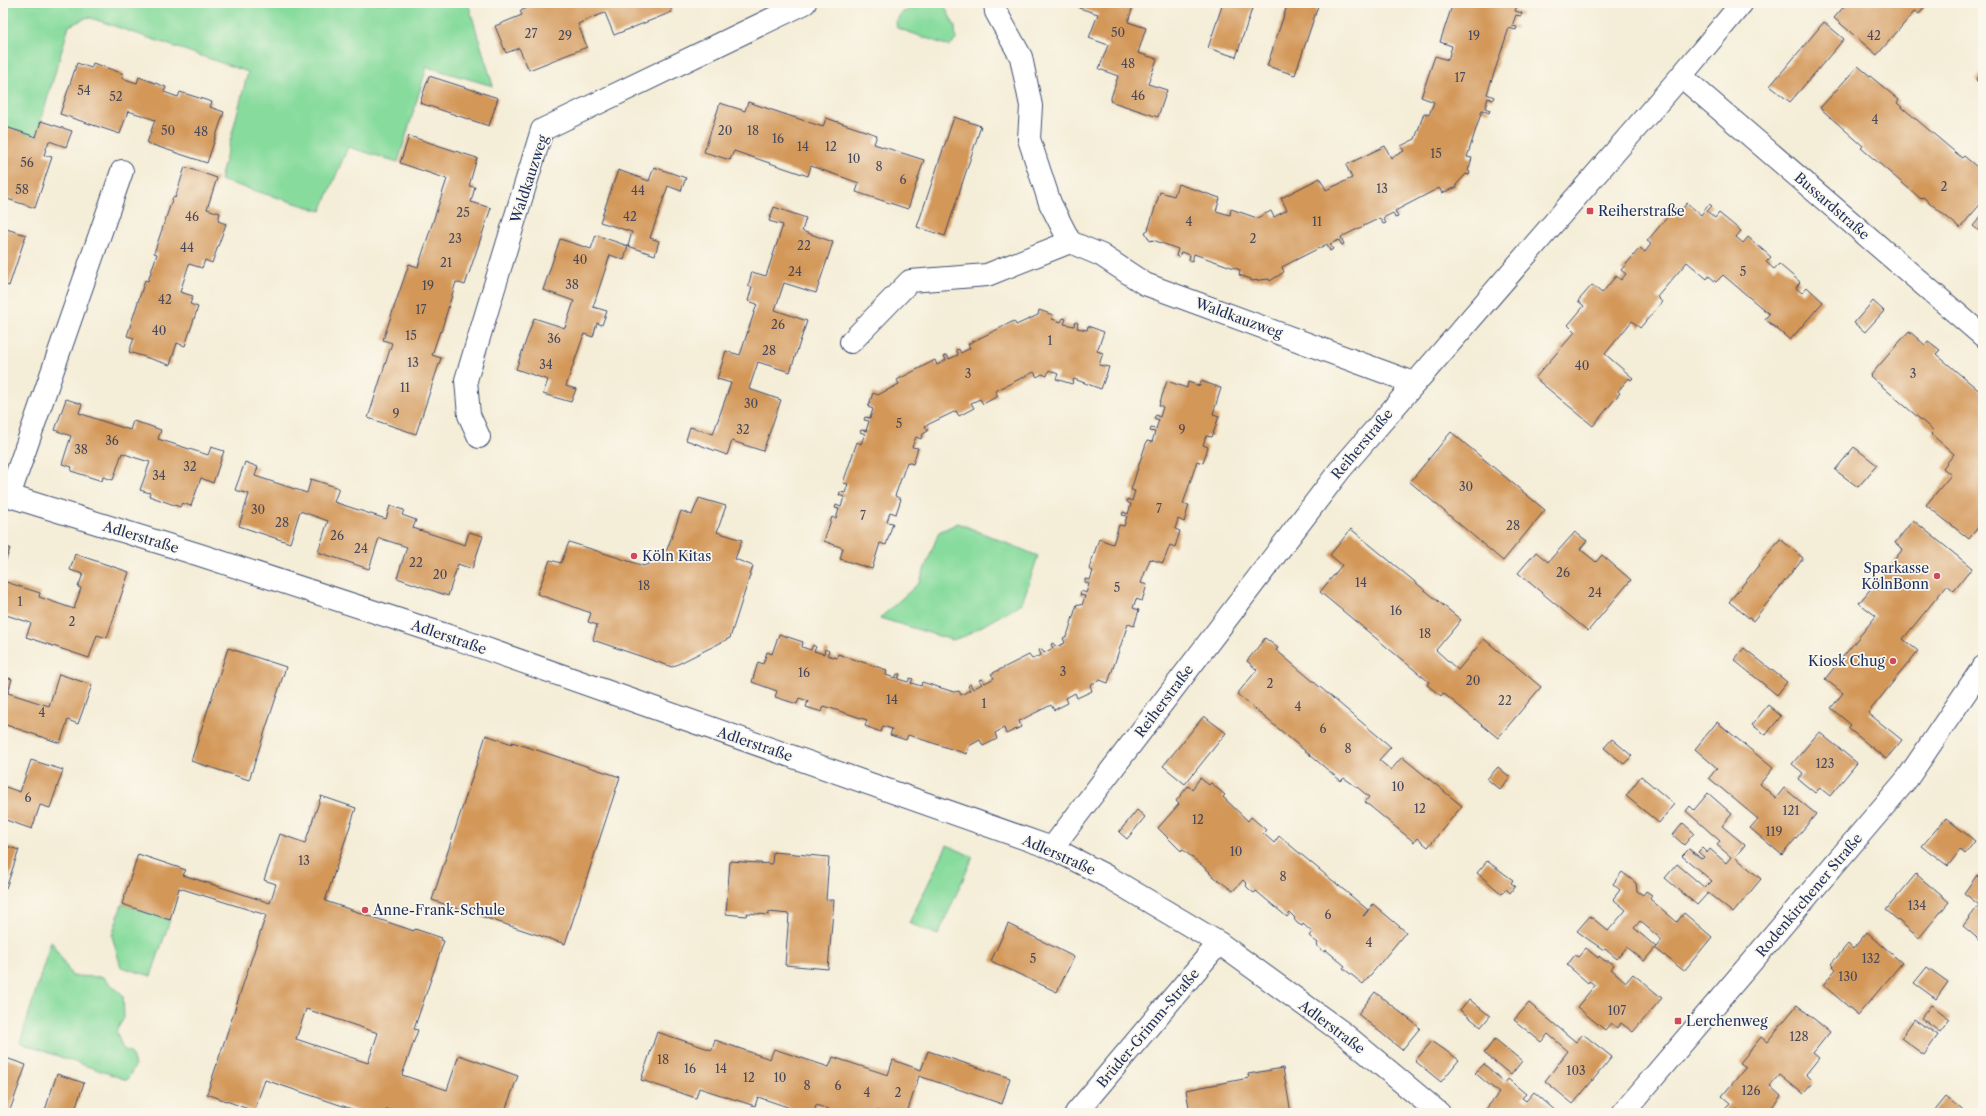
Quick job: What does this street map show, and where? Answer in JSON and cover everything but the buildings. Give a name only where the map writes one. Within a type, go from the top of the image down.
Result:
[{"type":"street","name":"Waldkauzweg","points":[[479,437],[469,415],[466,380],[542,130],[805,3]]},
{"type":"street","points":[[851,342],[910,281],[986,275],[1070,242],[1050,203],[1029,139],[1030,106],[1021,57],[996,12],[995,3]]},
{"type":"street","name":"Reiherstraße","points":[[1052,848],[1340,470],[1681,76],[1742,3]]},
{"type":"street","name":"Bussardstraße","points":[[1681,76],[1983,336]]},
{"type":"street","name":"Adlerstraße","points":[[122,171],[6,495],[200,555],[458,639],[1052,848],[1108,877],[1219,943],[1343,1033],[1439,1113]]},
{"type":"street","name":"Waldkauzweg","points":[[1070,242],[1101,255],[1144,284],[1414,383]]},
{"type":"street","name":"Rodenkirchener Straße","points":[[1623,1113],[1907,779],[1983,667]]},
{"type":"street","name":"Brüder-Grimm-Straße","points":[[1076,1113],[1219,943]]},
{"type":"green space","points":[[3,3],[468,3],[493,86],[427,67],[398,162],[348,147],[321,211],[220,180],[248,72],[88,17],[69,26],[36,137],[3,126]]},
{"type":"green space","points":[[928,3],[943,3],[955,27],[956,40],[949,46],[897,28],[896,22],[901,13]]},
{"type":"green space","points":[[958,523],[1038,556],[1022,603],[965,636],[952,640],[880,618],[919,583],[939,532]]},
{"type":"green space","points":[[947,845],[973,857],[938,935],[909,923]]},
{"type":"green space","points":[[122,904],[170,920],[151,976],[121,967],[112,936]]},
{"type":"green space","points":[[51,941],[72,976],[103,977],[123,995],[124,1018],[116,1031],[123,1049],[131,1052],[135,1066],[127,1080],[20,1043]]},
{"type":"place","name":"Reiherstraße","points":[[1590,211]]},
{"type":"place","name":"Köln Kitas","points":[[634,556]]},
{"type":"place","name":"Sparkasse KölnBonn","points":[[1937,576]]},
{"type":"place","name":"Kiosk Chug","points":[[1893,661]]},
{"type":"place","name":"Anne-Frank-Schule","points":[[365,910]]},
{"type":"place","name":"Lerchenweg","points":[[1678,1021]]}]
